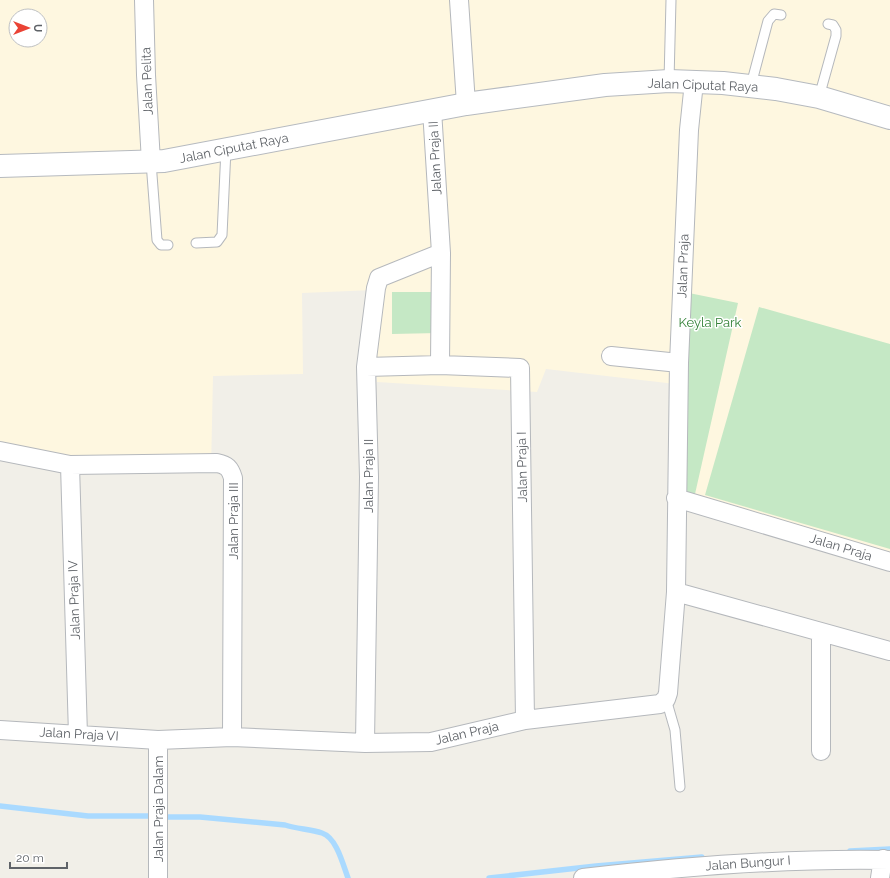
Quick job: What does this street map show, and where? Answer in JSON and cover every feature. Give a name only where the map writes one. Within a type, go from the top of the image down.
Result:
[{"type":"main road","name":"Jalan Ciputat Raya","points":[[0,166],[151,162],[466,104],[605,85],[669,81],[751,85],[819,97],[890,118]]},
{"type":"street","name":"Jalan Pelita","points":[[144,0],[151,162]]},
{"type":"street","points":[[459,0],[466,104]]},
{"type":"street","name":"Jalan Praja","points":[[158,740],[232,737],[365,743],[432,742],[524,720],[660,704],[666,699],[668,693],[676,592],[676,498],[679,363],[689,130],[694,82]]},
{"type":"street","name":"Jalan Praja II","points":[[432,110],[441,253],[440,365]]},
{"type":"street","name":"Jalan Praja II","points":[[365,743],[369,477],[366,367],[376,288],[379,278],[441,253]]},
{"type":"street","points":[[611,356],[679,363]]},
{"type":"street","name":"Jalan Praja I","points":[[366,367],[440,365],[520,369],[524,720]]},
{"type":"street","points":[[0,451],[70,465]]},
{"type":"street","name":"Jalan Praja III","points":[[70,465],[218,462],[231,470],[233,478],[232,737]]},
{"type":"street","name":"Jalan Praja IV","points":[[70,465],[78,735]]},
{"type":"street","name":"Jalan Praja","points":[[676,498],[890,562]]},
{"type":"street","points":[[676,592],[890,651]]},
{"type":"street","points":[[821,632],[821,751]]},
{"type":"street","name":"Jalan Praja VI","points":[[0,730],[158,740]]},
{"type":"street","name":"Jalan Praja Dalam","points":[[158,740],[158,878]]},
{"type":"street","name":"Jalan Bungur I","points":[[583,878],[655,870],[769,861],[821,859],[886,860]]},
{"type":"street","points":[[880,878],[886,860]]},
{"type":"lane","points":[[669,81],[671,0]]},
{"type":"lane","points":[[751,85],[768,21],[774,14],[781,15]]},
{"type":"lane","points":[[819,97],[836,36],[836,30],[833,25],[828,24]]},
{"type":"lane","points":[[196,243],[216,242],[222,235],[226,149]]},
{"type":"lane","points":[[151,162],[157,240],[161,245],[168,245]]},
{"type":"lane","points":[[666,699],[675,730],[680,787]]},
{"type":"shaded area","points":[[0,0],[890,0],[890,566],[691,509],[684,385],[546,369],[537,392],[377,382],[374,290],[302,293],[303,374],[213,376],[211,470],[97,468],[0,449]]},
{"type":"green space","points":[[392,292],[438,292],[438,333],[392,334]]},
{"type":"green space","name":"Keyla Park","points":[[689,293],[738,303],[695,494],[681,493]]},
{"type":"green space","points":[[759,307],[890,344],[890,549],[705,495]]},
{"type":"waterway","points":[[0,806],[88,816],[150,816]]},
{"type":"waterway","points":[[164,817],[200,817],[285,825],[322,833],[332,840],[336,846],[348,878]]},
{"type":"waterway","points":[[850,851],[890,849]]},
{"type":"waterway","points":[[489,878],[596,866],[702,857]]}]
